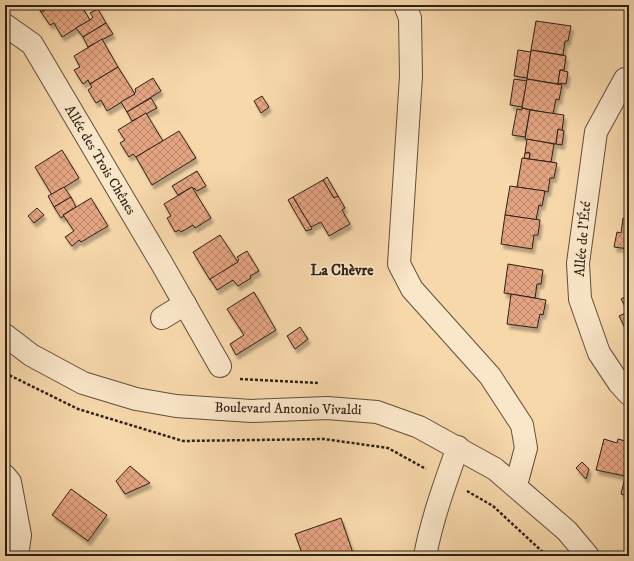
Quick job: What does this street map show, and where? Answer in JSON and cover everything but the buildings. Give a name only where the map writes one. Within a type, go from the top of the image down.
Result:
[{"type":"street","points":[[405,5],[410,18],[411,76],[399,264],[412,289],[490,376],[522,425],[526,448],[516,486]]},
{"type":"street","name":"Allée des Trois Chênes","points":[[5,24],[32,44],[220,366]]},
{"type":"street","name":"Allée de l'Été","points":[[625,79],[596,132],[578,263],[580,300],[599,353],[618,383],[629,394]]},
{"type":"street","points":[[162,318],[185,304]]},
{"type":"street","name":"Boulevard Antonio Vivaldi","points":[[5,335],[31,355],[82,383],[136,399],[176,406],[251,411],[327,408],[377,412],[419,426],[495,469],[567,531],[588,556]]},
{"type":"street","points":[[429,551],[446,480],[458,447]]},
{"type":"street","points":[[5,476],[10,482],[20,535],[17,556]]},
{"type":"path","points":[[220,366],[232,379],[326,383],[327,408]]},
{"type":"path","name":"Boulevard Antonio Vivaldi","points":[[5,373],[78,410],[183,441],[324,439],[388,448],[493,506],[547,556]]},
{"type":"district","name":"La Chèvre","points":[[342,270]]}]
